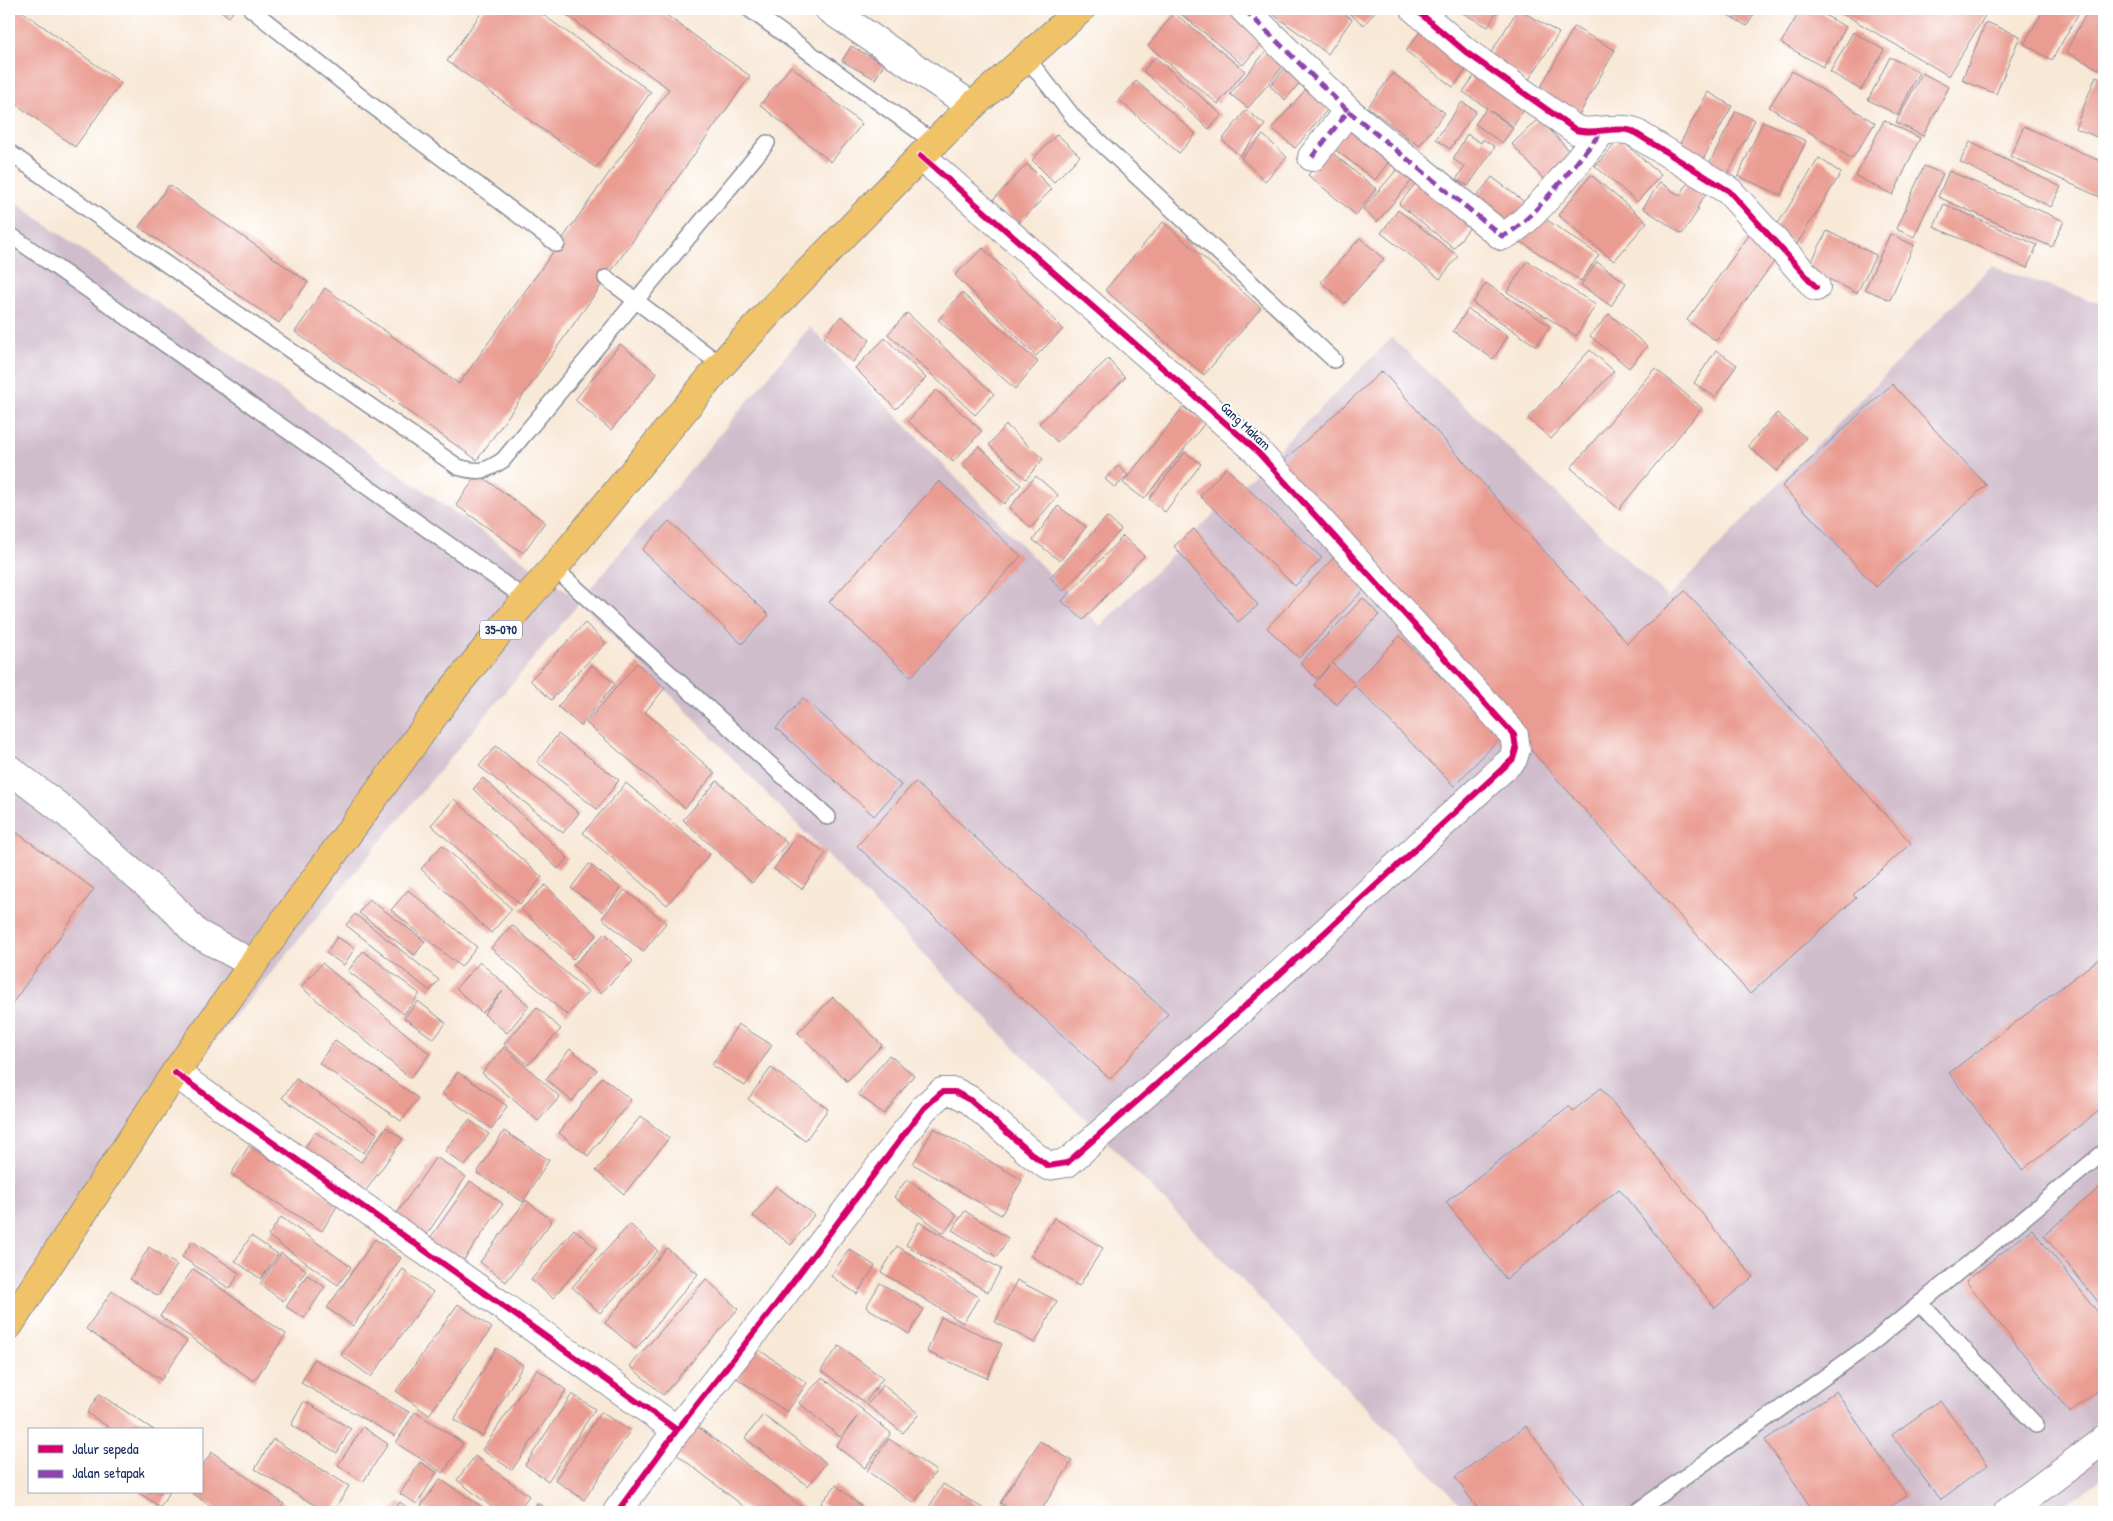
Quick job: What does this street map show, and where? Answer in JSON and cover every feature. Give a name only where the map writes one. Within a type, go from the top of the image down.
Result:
[{"type":"main road","name":"35-070","points":[[9,1325],[175,1073],[451,692],[526,599],[554,568],[721,365],[972,106],[1081,9]]},
{"type":"street","points":[[829,9],[972,106]]},
{"type":"street","points":[[1244,9],[1348,111],[1502,236],[1515,230],[1602,131]]},
{"type":"street","points":[[1415,9],[1466,53],[1576,130],[1585,133],[1624,129],[1632,132],[1729,191],[1816,287]]},
{"type":"street","points":[[1312,157],[1348,111]]},
{"type":"street","name":"Gang Makam","points":[[676,1430],[774,1307],[924,1108],[942,1092],[954,1092],[970,1100],[1048,1166],[1066,1163],[1244,1007],[1513,759],[1516,750],[1514,736],[1256,449],[928,150]]},
{"type":"street","points":[[9,769],[67,813],[170,904],[196,933],[253,964]]},
{"type":"street","points":[[175,1073],[676,1430],[617,1512]]},
{"type":"street","points":[[2008,1512],[2104,1440]]},
{"type":"lane","points":[[250,9],[370,104],[556,244]]},
{"type":"lane","points":[[749,9],[928,150]]},
{"type":"lane","points":[[1026,57],[1075,119],[1334,360]]},
{"type":"lane","points":[[9,152],[100,218],[458,467],[474,472],[489,469],[503,460],[767,143]]},
{"type":"lane","points":[[9,234],[526,599]]},
{"type":"lane","points":[[606,278],[721,365]]},
{"type":"lane","points":[[554,568],[828,817]]},
{"type":"lane","points":[[1636,1512],[1872,1343],[2104,1152]]},
{"type":"lane","points":[[1920,1303],[2036,1425]]},
{"type":"shaded area","points":[[9,198],[580,601],[810,327],[1100,626],[1392,338],[1668,598],[1991,266],[2104,305],[2104,1477],[2053,1512],[1468,1512],[580,602],[62,1224],[9,1309]]},
{"type":"building","points":[[9,9],[19,9],[121,83],[75,147],[9,99]]},
{"type":"building","points":[[218,9],[235,9],[229,17]]},
{"type":"building","points":[[484,9],[535,9],[651,92],[596,168],[447,61]]},
{"type":"building","points":[[558,9],[658,9],[750,76],[477,460],[295,332],[325,288],[459,384],[669,89]]},
{"type":"building","points":[[1184,9],[1229,9],[1265,39],[1243,65],[1180,13]]},
{"type":"building","points":[[1268,9],[1336,9],[1352,19],[1328,54]]},
{"type":"building","points":[[1343,9],[1377,9],[1364,25]]},
{"type":"building","points":[[1455,9],[1498,9],[1488,27]]},
{"type":"building","points":[[1518,9],[1559,33],[1528,81],[1489,56]]},
{"type":"building","points":[[1717,9],[1757,9],[1747,26]]},
{"type":"building","points":[[1801,9],[1814,9],[1846,27],[1823,67],[1781,43]]},
{"type":"building","points":[[1835,9],[1989,9],[1949,76]]},
{"type":"building","points":[[2044,9],[2081,9],[2052,60],[2024,44]]},
{"type":"building","points":[[2088,9],[2104,9],[2104,64],[2101,70],[2066,52]]},
{"type":"building","points":[[1174,13],[1245,71],[1218,104],[1148,46]]},
{"type":"building","points":[[1986,22],[2020,36],[1996,94],[1962,80]]},
{"type":"building","points":[[1423,27],[1471,63],[1453,87],[1406,51]]},
{"type":"building","points":[[1574,27],[1615,50],[1579,115],[1538,92]]},
{"type":"building","points":[[1853,32],[1884,50],[1861,90],[1830,72]]},
{"type":"building","points":[[851,46],[884,64],[875,79],[842,61]]},
{"type":"building","points":[[1268,49],[1285,64],[1248,108],[1230,94]]},
{"type":"building","points":[[1155,57],[1222,115],[1209,129],[1143,71]]},
{"type":"building","points":[[1890,57],[1919,72],[1898,115],[1868,100]]},
{"type":"building","points":[[1290,62],[1306,76],[1285,100],[1270,86]]},
{"type":"building","points":[[791,66],[862,124],[831,162],[760,105]]},
{"type":"building","points":[[1479,69],[1529,103],[1513,126],[1489,110],[1513,128],[1502,143],[1475,124],[1487,108],[1463,92]]},
{"type":"building","points":[[1792,71],[1875,123],[1852,159],[1769,107]]},
{"type":"building","points":[[1393,73],[1445,113],[1419,146],[1368,107]]},
{"type":"building","points":[[1922,73],[1949,87],[1923,136],[1896,122]]},
{"type":"building","points":[[2096,76],[2104,79],[2104,140],[2075,128]]},
{"type":"building","points":[[1136,81],[1196,134],[1179,153],[1119,100]]},
{"type":"building","points":[[1306,89],[1328,109],[1295,148],[1272,128]]},
{"type":"building","points":[[1708,92],[1732,106],[1701,163],[1677,149]]},
{"type":"building","points":[[1462,102],[1476,111],[1450,149],[1436,139]]},
{"type":"building","points":[[1246,110],[1265,125],[1240,156],[1222,140]]},
{"type":"building","points":[[1736,111],[1755,120],[1728,174],[1709,164]]},
{"type":"building","points":[[1539,118],[1574,156],[1546,182],[1512,144]]},
{"type":"building","points":[[1884,120],[1920,138],[1893,195],[1856,176]]},
{"type":"building","points":[[1763,121],[1806,141],[1781,195],[1738,176]]},
{"type":"building","points":[[1352,124],[1393,156],[1375,180],[1333,148]]},
{"type":"building","points":[[2024,126],[2104,163],[2104,199],[2010,156]]},
{"type":"building","points":[[1057,134],[1080,156],[1054,182],[1032,160]]},
{"type":"building","points":[[1467,134],[1481,143],[1483,139],[1495,147],[1468,186],[1456,179],[1465,167],[1453,159]]},
{"type":"building","points":[[1263,135],[1287,157],[1265,181],[1241,158]]},
{"type":"building","points":[[1620,139],[1661,175],[1637,202],[1595,166]]},
{"type":"building","points":[[1970,142],[2061,187],[2051,207],[1960,162]]},
{"type":"building","points":[[1329,150],[1376,189],[1356,215],[1308,175]]},
{"type":"building","points":[[1819,158],[1841,173],[1797,244],[1774,230]]},
{"type":"building","points":[[1405,160],[1419,172],[1377,222],[1363,209]]},
{"type":"building","points":[[1027,164],[1052,189],[1018,224],[993,200]]},
{"type":"building","points":[[1924,166],[1943,174],[1914,237],[1896,229]]},
{"type":"building","points":[[1949,171],[2064,221],[2052,247],[1938,197]]},
{"type":"building","points":[[1591,175],[1647,222],[1614,261],[1558,215]]},
{"type":"building","points":[[1492,177],[1527,204],[1509,227],[1474,200]]},
{"type":"building","points":[[1691,177],[1709,188],[1697,208],[1699,209],[1682,234],[1643,208],[1660,182],[1680,196]]},
{"type":"building","points":[[1416,183],[1471,226],[1454,248],[1399,204]]},
{"type":"building","points":[[169,185],[308,282],[279,323],[139,227]]},
{"type":"building","points":[[1944,204],[2037,245],[2027,268],[1934,227]]},
{"type":"building","points":[[1398,210],[1458,256],[1440,279],[1381,233]]},
{"type":"building","points":[[1535,212],[1599,255],[1581,281],[1517,239]]},
{"type":"building","points":[[1163,222],[1261,308],[1204,375],[1105,290]]},
{"type":"building","points":[[1827,231],[1876,255],[1857,293],[1808,269]]},
{"type":"building","points":[[1750,234],[1779,255],[1716,341],[1687,320]]},
{"type":"building","points":[[1890,234],[1914,245],[1890,300],[1865,289]]},
{"type":"building","points":[[1360,238],[1384,259],[1345,303],[1321,282]]},
{"type":"building","points":[[983,248],[1063,329],[1036,356],[955,275]]},
{"type":"building","points":[[1527,261],[1596,305],[1576,336],[1507,292]]},
{"type":"building","points":[[1597,262],[1626,283],[1611,306],[1581,285]]},
{"type":"building","points":[[1486,283],[1550,326],[1536,346],[1473,303]]},
{"type":"building","points":[[962,293],[1038,362],[1015,389],[938,320]]},
{"type":"building","points":[[1468,309],[1508,336],[1493,359],[1453,331]]},
{"type":"building","points":[[907,313],[994,394],[975,415],[888,334]]},
{"type":"building","points":[[1609,314],[1647,346],[1629,368],[1590,336]]},
{"type":"building","points":[[841,316],[870,340],[853,362],[824,337]]},
{"type":"building","points":[[885,338],[926,378],[896,409],[855,368]]},
{"type":"building","points":[[620,344],[657,373],[611,430],[575,400]]},
{"type":"building","points":[[1590,350],[1614,371],[1551,439],[1528,418]]},
{"type":"building","points":[[1716,350],[1737,365],[1715,397],[1694,383]]},
{"type":"building","points":[[1108,359],[1125,378],[1057,442],[1039,423]]},
{"type":"building","points":[[1655,368],[1702,408],[1619,509],[1571,468]]},
{"type":"building","points":[[1382,371],[1627,643],[1685,591],[1911,843],[1853,895],[1856,898],[1750,994],[1277,467]]},
{"type":"building","points":[[1892,384],[1986,485],[1876,587],[1782,486]]},
{"type":"building","points":[[936,390],[982,431],[953,462],[908,421]]},
{"type":"building","points":[[1183,407],[1205,423],[1144,499],[1123,483]]},
{"type":"building","points":[[1777,413],[1806,438],[1777,471],[1748,446]]},
{"type":"building","points":[[1006,425],[1043,459],[1026,479],[989,445]]},
{"type":"building","points":[[979,446],[1021,485],[1004,504],[962,465]]},
{"type":"building","points":[[1185,452],[1201,464],[1165,512],[1149,499]]},
{"type":"building","points":[[1118,466],[1128,475],[1115,488],[1105,479]]},
{"type":"building","points":[[1226,468],[1322,558],[1295,586],[1200,496]]},
{"type":"building","points":[[478,474],[545,522],[523,553],[456,505]]},
{"type":"building","points":[[1036,476],[1058,495],[1031,528],[1009,508]]},
{"type":"building","points":[[939,481],[1021,556],[911,677],[829,602]]},
{"type":"building","points":[[1058,506],[1086,527],[1060,561],[1033,540]]},
{"type":"building","points":[[1107,517],[1121,530],[1063,591],[1050,577]]},
{"type":"building","points":[[669,521],[769,615],[742,644],[642,550]]},
{"type":"building","points":[[1194,529],[1258,605],[1238,622],[1174,546]]},
{"type":"building","points":[[1123,536],[1144,556],[1083,620],[1062,601]]},
{"type":"building","points":[[1335,556],[1367,586],[1299,658],[1267,628]]},
{"type":"building","points":[[1363,598],[1379,615],[1332,663],[1354,683],[1400,636],[1501,737],[1454,786],[1354,685],[1337,705],[1314,685],[1330,665],[1317,679],[1300,663]]},
{"type":"building","points":[[585,623],[606,643],[551,700],[530,680]]},
{"type":"building","points":[[637,663],[665,688],[645,712],[715,773],[685,808],[586,723]]},
{"type":"building","points":[[592,665],[615,684],[581,726],[558,707]]},
{"type":"building","points":[[803,698],[901,785],[874,816],[776,728]]},
{"type":"building","points":[[558,734],[619,780],[597,809],[537,762]]},
{"type":"building","points":[[496,746],[579,813],[563,833],[479,766]]},
{"type":"building","points":[[483,778],[568,858],[558,869],[473,789]]},
{"type":"building","points":[[717,781],[787,843],[752,883],[683,820]]},
{"type":"building","points":[[915,782],[1168,1014],[1110,1079],[857,846]]},
{"type":"building","points":[[626,783],[710,854],[667,905],[583,833]]},
{"type":"building","points":[[454,799],[542,877],[520,904],[431,825]]},
{"type":"building","points":[[9,827],[94,889],[11,1005],[9,1003]]},
{"type":"building","points":[[798,834],[826,853],[802,889],[774,869]]},
{"type":"building","points":[[442,845],[512,909],[491,933],[421,869]]},
{"type":"building","points":[[589,864],[621,888],[603,912],[571,888]]},
{"type":"building","points":[[545,885],[597,935],[573,959],[521,909]]},
{"type":"building","points":[[408,890],[477,947],[461,967],[391,910]]},
{"type":"building","points":[[625,890],[666,923],[643,952],[602,918]]},
{"type":"building","points":[[369,899],[425,941],[415,955],[359,913]]},
{"type":"building","points":[[355,914],[439,980],[430,991],[346,925]]},
{"type":"building","points":[[512,925],[588,992],[567,1015],[491,948]]},
{"type":"building","points":[[605,933],[633,961],[601,993],[573,965]]},
{"type":"building","points":[[337,937],[355,948],[344,965],[326,953]]},
{"type":"building","points":[[363,951],[420,994],[404,1014],[348,971]]},
{"type":"building","points":[[2104,955],[2104,1107],[2022,1170],[1949,1073]]},
{"type":"building","points":[[480,962],[529,1006],[507,1033],[484,1014],[503,991],[482,1013],[456,988]]},
{"type":"building","points":[[322,963],[430,1054],[410,1078],[301,987]]},
{"type":"building","points":[[833,997],[882,1045],[847,1081],[798,1033]]},
{"type":"building","points":[[418,1001],[446,1023],[434,1039],[404,1018]]},
{"type":"building","points":[[537,1007],[561,1029],[528,1065],[504,1044]]},
{"type":"building","points":[[738,1024],[772,1045],[745,1086],[712,1065]]},
{"type":"building","points":[[335,1040],[418,1098],[401,1121],[319,1063]]},
{"type":"building","points":[[504,1047],[560,1097],[538,1121],[482,1073]]},
{"type":"building","points":[[570,1049],[597,1070],[572,1101],[546,1079]]},
{"type":"building","points":[[889,1055],[914,1075],[884,1114],[858,1094]]},
{"type":"building","points":[[771,1068],[828,1109],[805,1141],[748,1099]]},
{"type":"building","points":[[458,1072],[507,1106],[492,1129],[442,1094]]},
{"type":"building","points":[[602,1077],[631,1100],[588,1156],[559,1133]]},
{"type":"building","points":[[296,1079],[377,1133],[364,1153],[282,1098]]},
{"type":"building","points":[[1601,1088],[1753,1277],[1715,1308],[1619,1189],[1506,1279],[1446,1202],[1569,1106],[1573,1111]]},
{"type":"building","points":[[641,1116],[669,1138],[624,1194],[596,1171]]},
{"type":"building","points":[[469,1120],[489,1134],[465,1166],[445,1151]]},
{"type":"building","points":[[386,1127],[403,1139],[364,1193],[348,1180],[349,1178],[304,1149],[315,1132],[361,1162]]},
{"type":"building","points":[[934,1128],[1022,1180],[1001,1215],[913,1164]]},
{"type":"building","points":[[504,1131],[549,1160],[523,1202],[477,1173]]},
{"type":"building","points":[[249,1146],[339,1203],[322,1231],[231,1174]]},
{"type":"building","points":[[436,1157],[466,1177],[425,1237],[395,1216]]},
{"type":"building","points":[[907,1179],[957,1215],[944,1233],[894,1197]]},
{"type":"building","points":[[470,1181],[503,1204],[461,1264],[428,1241]]},
{"type":"building","points":[[2104,1184],[2104,1309],[2044,1235]]},
{"type":"building","points":[[776,1186],[814,1215],[791,1245],[753,1216]]},
{"type":"building","points":[[526,1200],[552,1221],[506,1282],[480,1262]]},
{"type":"building","points":[[965,1211],[1008,1238],[997,1257],[952,1230]]},
{"type":"building","points":[[281,1217],[351,1267],[338,1285],[268,1236]]},
{"type":"building","points":[[1054,1218],[1103,1248],[1079,1286],[1031,1256]]},
{"type":"building","points":[[919,1222],[1001,1269],[988,1292],[906,1245]]},
{"type":"building","points":[[630,1224],[658,1251],[600,1313],[572,1287]]},
{"type":"building","points":[[574,1229],[596,1248],[553,1298],[531,1280]]},
{"type":"building","points":[[2032,1229],[2104,1320],[2104,1386],[2070,1413],[1966,1281]]},
{"type":"building","points":[[251,1236],[278,1254],[261,1279],[235,1261]]},
{"type":"building","points":[[375,1239],[401,1258],[353,1326],[327,1308]]},
{"type":"building","points":[[192,1241],[239,1273],[230,1289],[182,1257]]},
{"type":"building","points":[[897,1246],[979,1297],[963,1323],[881,1272]]},
{"type":"building","points":[[149,1247],[177,1265],[158,1296],[130,1279]]},
{"type":"building","points":[[667,1248],[698,1274],[636,1349],[605,1323]]},
{"type":"building","points":[[849,1249],[875,1266],[857,1294],[831,1276]]},
{"type":"building","points":[[281,1253],[306,1270],[283,1301],[260,1284]]},
{"type":"building","points":[[193,1269],[286,1334],[254,1381],[160,1316]]},
{"type":"building","points":[[403,1269],[433,1292],[371,1377],[341,1355]]},
{"type":"building","points":[[307,1275],[325,1287],[304,1318],[286,1307]]},
{"type":"building","points":[[706,1279],[738,1309],[663,1395],[630,1366]]},
{"type":"building","points":[[1017,1280],[1057,1301],[1035,1343],[995,1322]]},
{"type":"building","points":[[880,1283],[924,1309],[909,1334],[866,1307]]},
{"type":"building","points":[[112,1291],[187,1341],[161,1380],[86,1329]]},
{"type":"building","points":[[458,1304],[492,1328],[429,1415],[396,1391]]},
{"type":"building","points":[[941,1317],[1002,1344],[987,1378],[927,1352]]},
{"type":"building","points":[[752,1345],[807,1383],[787,1412],[732,1375]]},
{"type":"building","points":[[839,1346],[883,1378],[865,1403],[821,1370]]},
{"type":"building","points":[[496,1348],[523,1365],[482,1436],[454,1420]]},
{"type":"building","points":[[314,1359],[409,1412],[395,1436],[301,1383]]},
{"type":"building","points":[[537,1369],[566,1390],[512,1470],[482,1450]]},
{"type":"building","points":[[822,1377],[891,1433],[865,1468],[836,1446],[857,1417],[840,1437],[799,1403]]},
{"type":"building","points":[[883,1385],[919,1414],[903,1433],[867,1405]]},
{"type":"building","points":[[1836,1391],[1907,1496],[1883,1512],[1814,1512],[1765,1440]]},
{"type":"building","points":[[99,1394],[151,1428],[110,1428],[87,1413]]},
{"type":"building","points":[[572,1394],[595,1409],[548,1481],[525,1465]]},
{"type":"building","points":[[1940,1400],[1988,1465],[1940,1500],[1892,1435]]},
{"type":"building","points":[[304,1401],[351,1429],[337,1453],[291,1425]]},
{"type":"building","points":[[415,1412],[463,1443],[443,1473],[396,1443]]},
{"type":"building","points":[[601,1412],[630,1431],[584,1500],[555,1480]]},
{"type":"building","points":[[763,1415],[826,1463],[808,1486],[745,1438]]},
{"type":"building","points":[[696,1425],[803,1508],[799,1512],[751,1512],[675,1453]]},
{"type":"building","points":[[1526,1426],[1588,1512],[1480,1512],[1455,1477]]},
{"type":"building","points":[[363,1427],[388,1444],[363,1482],[338,1465]]},
{"type":"building","points":[[273,1439],[349,1486],[333,1512],[326,1512],[255,1469]]},
{"type":"building","points":[[889,1439],[936,1471],[914,1503],[867,1471]]},
{"type":"building","points":[[1040,1441],[1072,1461],[1040,1512],[1014,1512],[1000,1503]]},
{"type":"building","points":[[212,1452],[284,1504],[277,1512],[219,1512],[194,1494],[202,1494],[202,1466]]},
{"type":"building","points":[[475,1456],[529,1496],[517,1512],[498,1512],[457,1480]]},
{"type":"building","points":[[420,1462],[437,1472],[417,1504],[400,1494]]},
{"type":"building","points":[[440,1479],[490,1512],[431,1512],[421,1506]]},
{"type":"building","points":[[943,1484],[989,1512],[933,1512],[928,1509]]},
{"type":"building","points":[[836,1485],[868,1512],[832,1512],[821,1503]]},
{"type":"building","points":[[141,1494],[169,1494],[160,1507]]},
{"type":"building","points":[[400,1502],[413,1512],[391,1512]]},
{"type":"building","points":[[537,1503],[553,1512],[532,1512]]},
{"type":"building","points":[[813,1507],[819,1512],[809,1512]]},
{"type":"marked path","points":[[1244,9],[1348,111],[1312,157]]},
{"type":"marked path","points":[[1348,111],[1502,236],[1512,231],[1539,206],[1602,131]]},
{"type":"cycle path","points":[[1415,9],[1467,53],[1576,130],[1590,132],[1618,129],[1632,131],[1729,191],[1816,287]]},
{"type":"cycle path","points":[[617,1512],[677,1430],[774,1307],[924,1108],[942,1092],[955,1092],[970,1100],[1048,1166],[1067,1163],[1244,1007],[1513,759],[1516,749],[1514,735],[1255,449],[921,156]]},
{"type":"cycle path","points":[[175,1073],[677,1430]]}]
